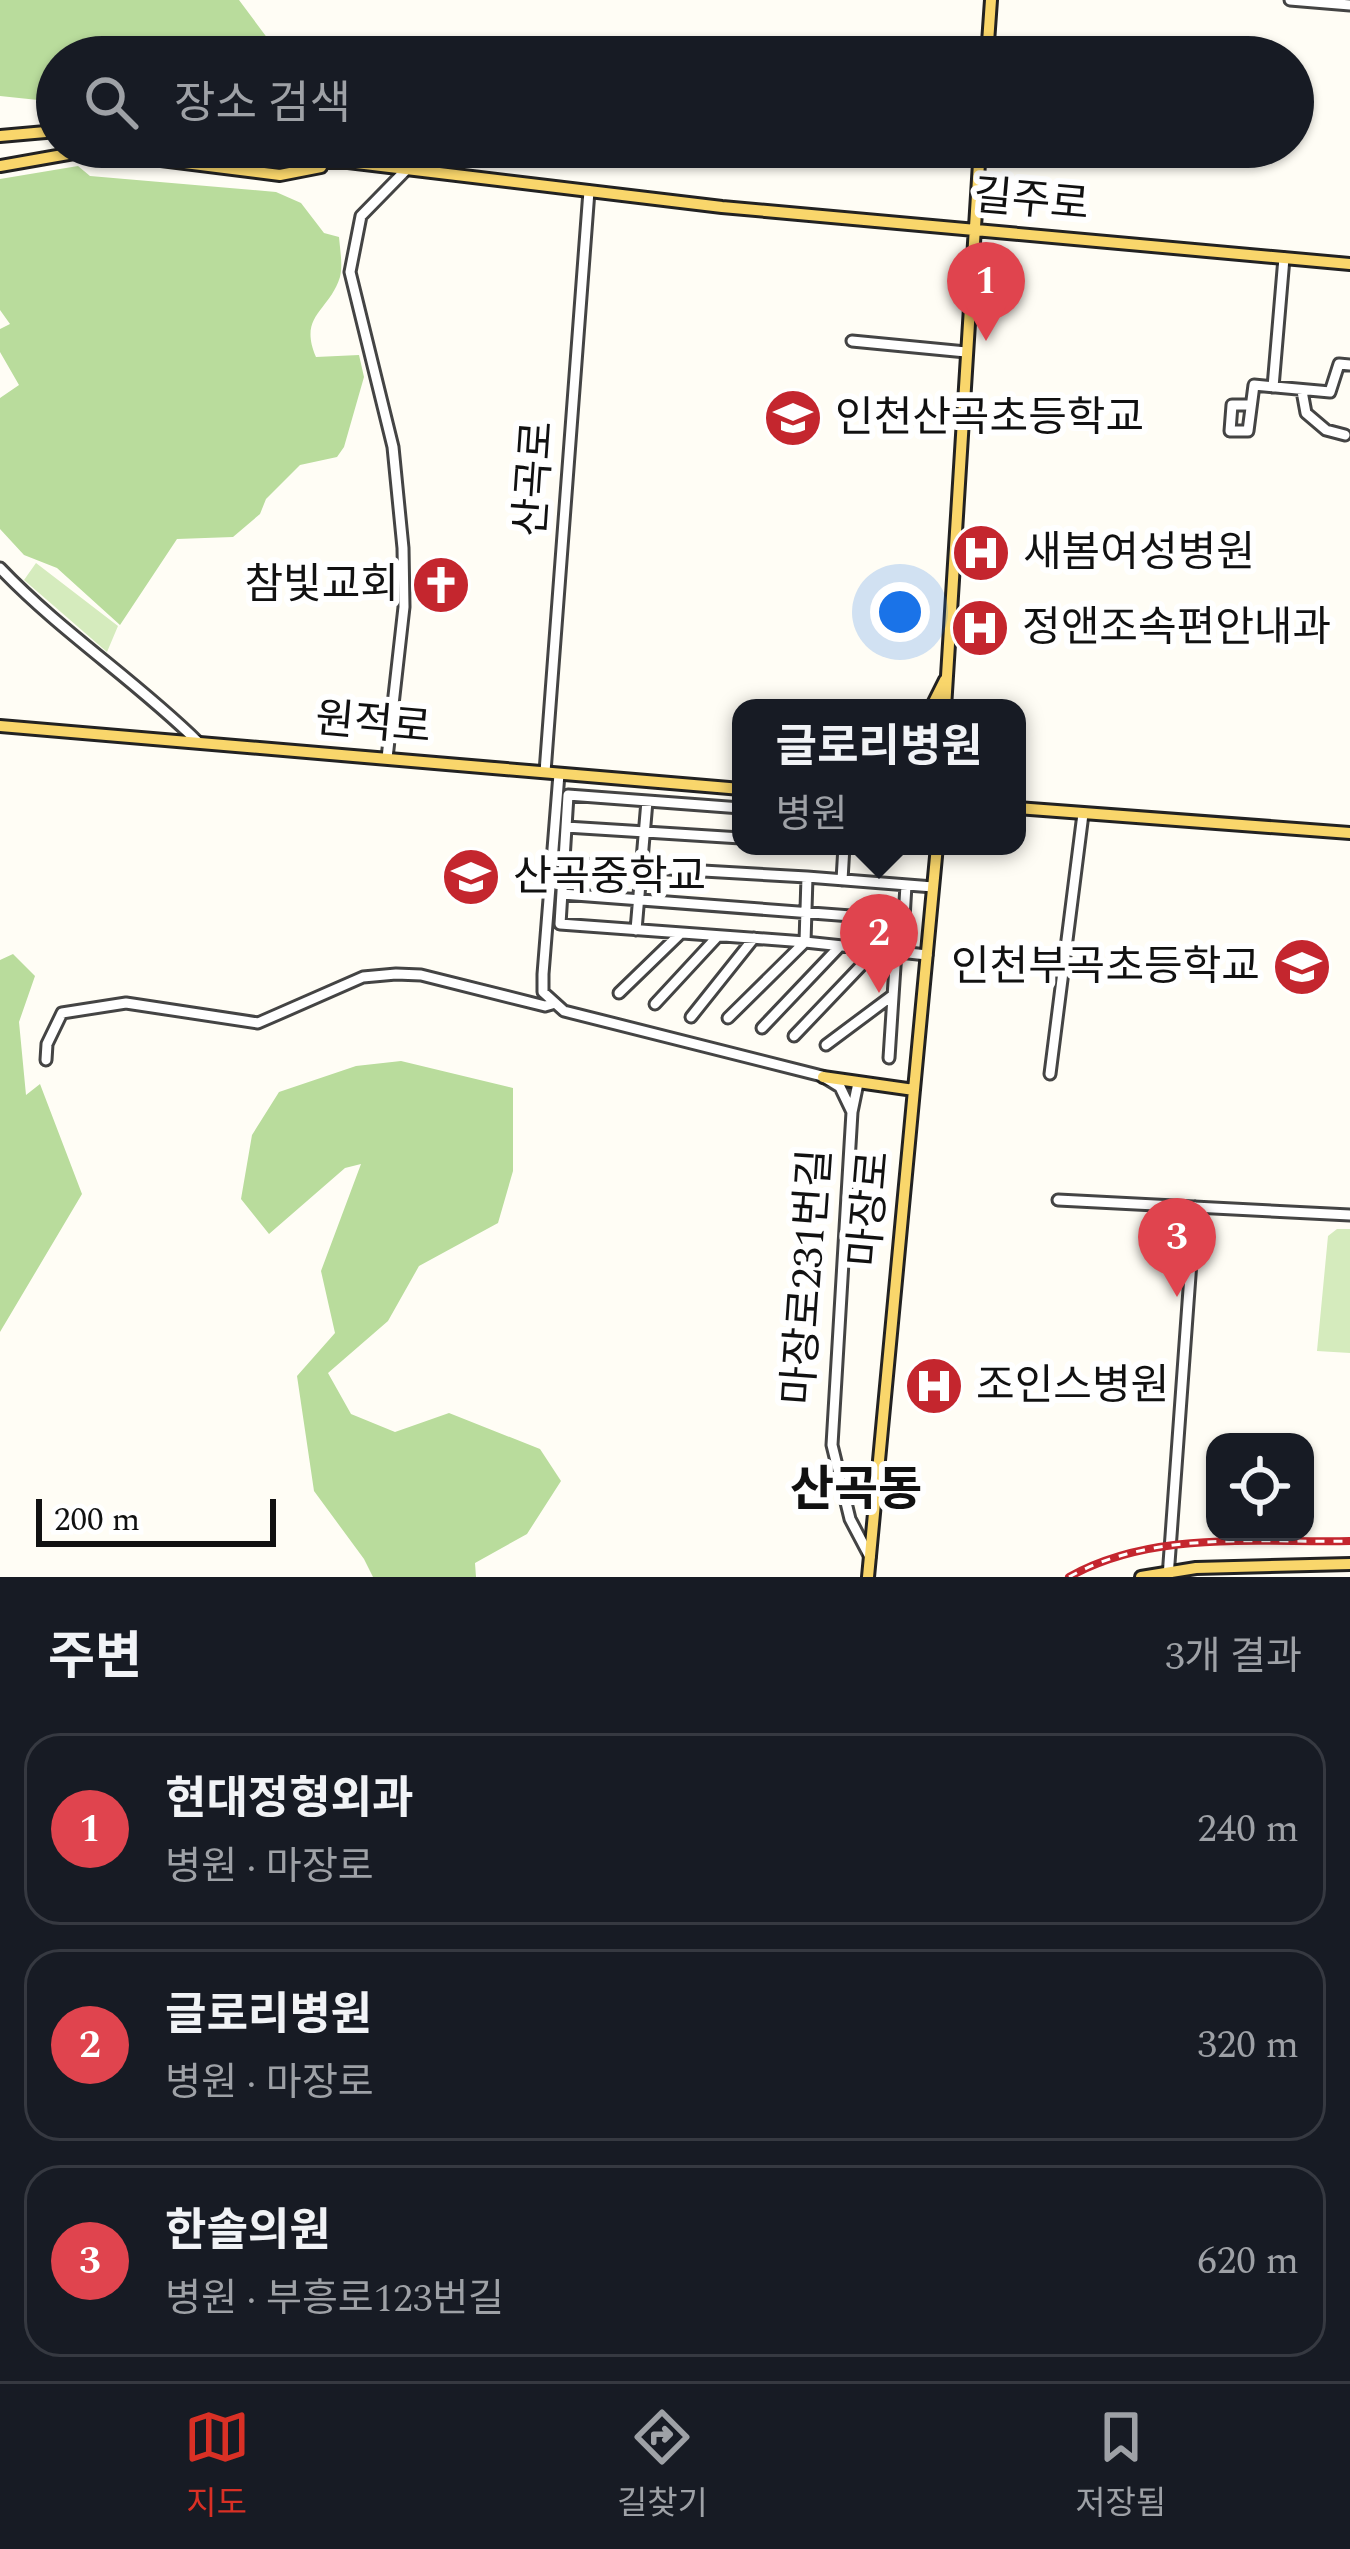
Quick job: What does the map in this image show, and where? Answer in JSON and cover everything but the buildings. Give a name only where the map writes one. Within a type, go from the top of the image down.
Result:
[{"type":"main road","points":[[989,36],[992,0]]},
{"type":"main road","points":[[0,136],[36,133]]},
{"type":"main road","points":[[0,166],[36,160]]},
{"type":"main road","points":[[224,168],[280,175],[317,168]]},
{"type":"main road","name":"길주로","points":[[399,168],[1350,264]]},
{"type":"main road","points":[[945,699],[978,168]]},
{"type":"main road","points":[[935,699],[946,677]]},
{"type":"main road","name":"원적로","points":[[0,726],[732,788]]},
{"type":"main road","points":[[1026,809],[1350,833]]},
{"type":"main road","name":"마장로","points":[[868,1577],[936,855]]},
{"type":"main road","points":[[823,1077],[914,1090]]},
{"type":"main road","points":[[1141,1577],[1350,1564]]},
{"type":"street","points":[[1290,0],[1350,5]]},
{"type":"street","points":[[387,758],[404,607],[392,446],[350,272],[361,216],[407,169]]},
{"type":"street","name":"산곡로","points":[[552,1004],[543,992],[543,974],[552,773],[589,190]]},
{"type":"street","points":[[1273,387],[1284,258]]},
{"type":"street","points":[[852,341],[966,352]]},
{"type":"street","points":[[1250,405],[1254,385],[1330,392],[1339,364],[1350,365]]},
{"type":"street","points":[[1302,392],[1306,413],[1326,430],[1345,435]]},
{"type":"street","points":[[0,568],[59,626],[166,711],[197,742]]},
{"type":"street","points":[[732,807],[568,795],[560,924],[926,955]]},
{"type":"street","points":[[636,930],[646,801]]},
{"type":"street","points":[[1050,1074],[1083,814]]},
{"type":"street","points":[[566,827],[732,837]]},
{"type":"street","points":[[842,880],[843,855]]},
{"type":"street","points":[[564,862],[933,886]]},
{"type":"street","points":[[728,1018],[806,942],[807,878]]},
{"type":"street","points":[[889,1058],[906,885]]},
{"type":"street","points":[[562,894],[904,920]]},
{"type":"street","points":[[619,993],[681,933]]},
{"type":"street","points":[[655,1004],[718,936]]},
{"type":"street","points":[[691,1017],[754,938]]},
{"type":"street","points":[[762,1028],[840,946]]},
{"type":"street","points":[[794,1036],[877,950]]},
{"type":"street","points":[[46,1060],[46,1044],[62,1012],[127,1003],[258,1023],[363,977],[396,974],[422,975],[552,1004],[564,1011],[823,1077]]},
{"type":"street","points":[[826,1045],[893,995]]},
{"type":"street","name":"마장로231번길","points":[[823,1077],[840,1087],[852,1112],[832,1444],[850,1520],[870,1557]]},
{"type":"street","points":[[852,1112],[858,1083]]},
{"type":"street","points":[[1058,1200],[1350,1215]]},
{"type":"street","points":[[1168,1575],[1196,1207]]},
{"type":"green space","points":[[0,0],[239,0],[266,36],[36,36],[36,100],[0,96]]},
{"type":"green space","points":[[80,168],[90,176],[276,192],[301,203],[324,233],[339,237],[340,277],[313,322],[311,343],[316,357],[359,355],[364,377],[344,447],[337,457],[300,465],[266,499],[260,514],[233,537],[177,539],[120,625],[57,568],[24,555],[0,529],[0,398],[19,385],[0,352],[0,329],[10,324],[0,310],[0,179]]},
{"type":"green space","points":[[36,563],[118,626],[107,652],[24,580]]},
{"type":"green space","points":[[13,954],[35,976],[19,1022],[26,1095],[40,1084],[82,1194],[0,1332],[0,960]]},
{"type":"green space","points":[[401,1061],[513,1088],[513,1171],[498,1223],[419,1266],[388,1321],[328,1373],[351,1414],[395,1432],[449,1413],[540,1449],[561,1481],[527,1534],[475,1563],[476,1577],[373,1577],[314,1491],[297,1376],[335,1333],[321,1271],[361,1164],[345,1168],[269,1234],[241,1199],[252,1135],[279,1092],[356,1066]]},
{"type":"green space","points":[[1337,1229],[1350,1229],[1350,1353],[1317,1351],[1328,1236]]},
{"type":"railway","points":[[1069,1577],[1101,1562],[1170,1545],[1350,1541]]},
{"type":"place","name":"현대정형외과","points":[[986,341]]},
{"type":"place","name":"인천산곡초등학교","points":[[793,418]]},
{"type":"place","name":"새봄여성병원","points":[[981,553]]},
{"type":"place","name":"참빛교회","points":[[441,585]]},
{"type":"place","name":"정앤조속편안내과","points":[[980,628]]},
{"type":"place","name":"산곡중학교","points":[[471,877]]},
{"type":"place","name":"인천부곡초등학교","points":[[1302,967]]},
{"type":"place","name":"글로리병원","points":[[879,993]]},
{"type":"place","name":"한솔의원","points":[[1177,1297]]},
{"type":"place","name":"조인스병원","points":[[934,1386]]},
{"type":"district","name":"산곡동","points":[[856,1490]]}]
